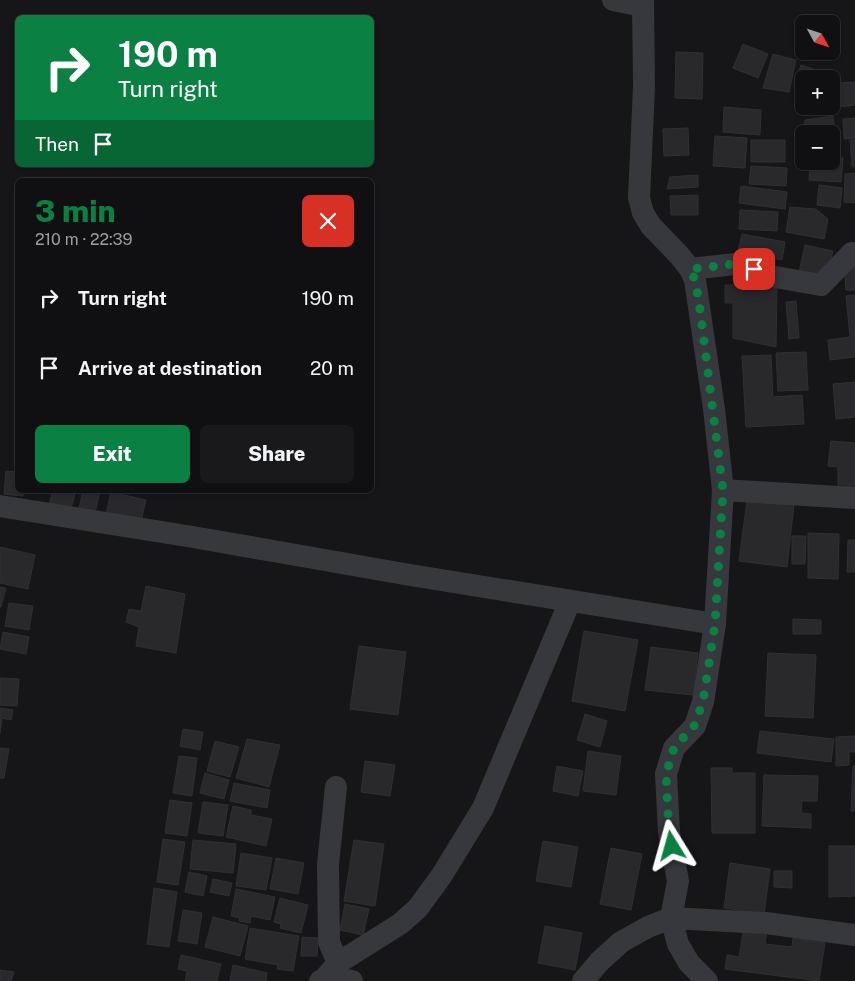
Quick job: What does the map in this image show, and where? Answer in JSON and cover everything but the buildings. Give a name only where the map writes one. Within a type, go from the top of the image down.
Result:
[{"type":"street","points":[[613,0],[643,3],[644,88],[639,198],[643,213],[651,226],[680,255],[695,280],[723,490],[715,624],[703,702],[694,726],[674,748],[666,774],[669,832],[678,881],[671,918],[678,944],[689,963],[707,981]]},
{"type":"street","points":[[690,269],[744,263],[764,274],[821,285],[852,253]]},
{"type":"street","points":[[723,490],[855,498]]},
{"type":"street","points":[[0,506],[193,536],[410,575],[715,624]]},
{"type":"street","points":[[327,974],[400,924],[418,908],[442,875],[482,808],[570,601]]},
{"type":"street","points":[[327,974],[330,942],[328,864],[336,787]]},
{"type":"street","points":[[583,981],[599,962],[621,942],[648,927],[671,918],[766,923],[855,935]]},
{"type":"street","points":[[327,974],[352,981]]},
{"type":"route","points":[[672,846],[669,832],[666,774],[674,748],[694,726],[703,702],[715,624],[723,490],[699,302],[695,280],[690,269],[744,263],[754,269]]}]
